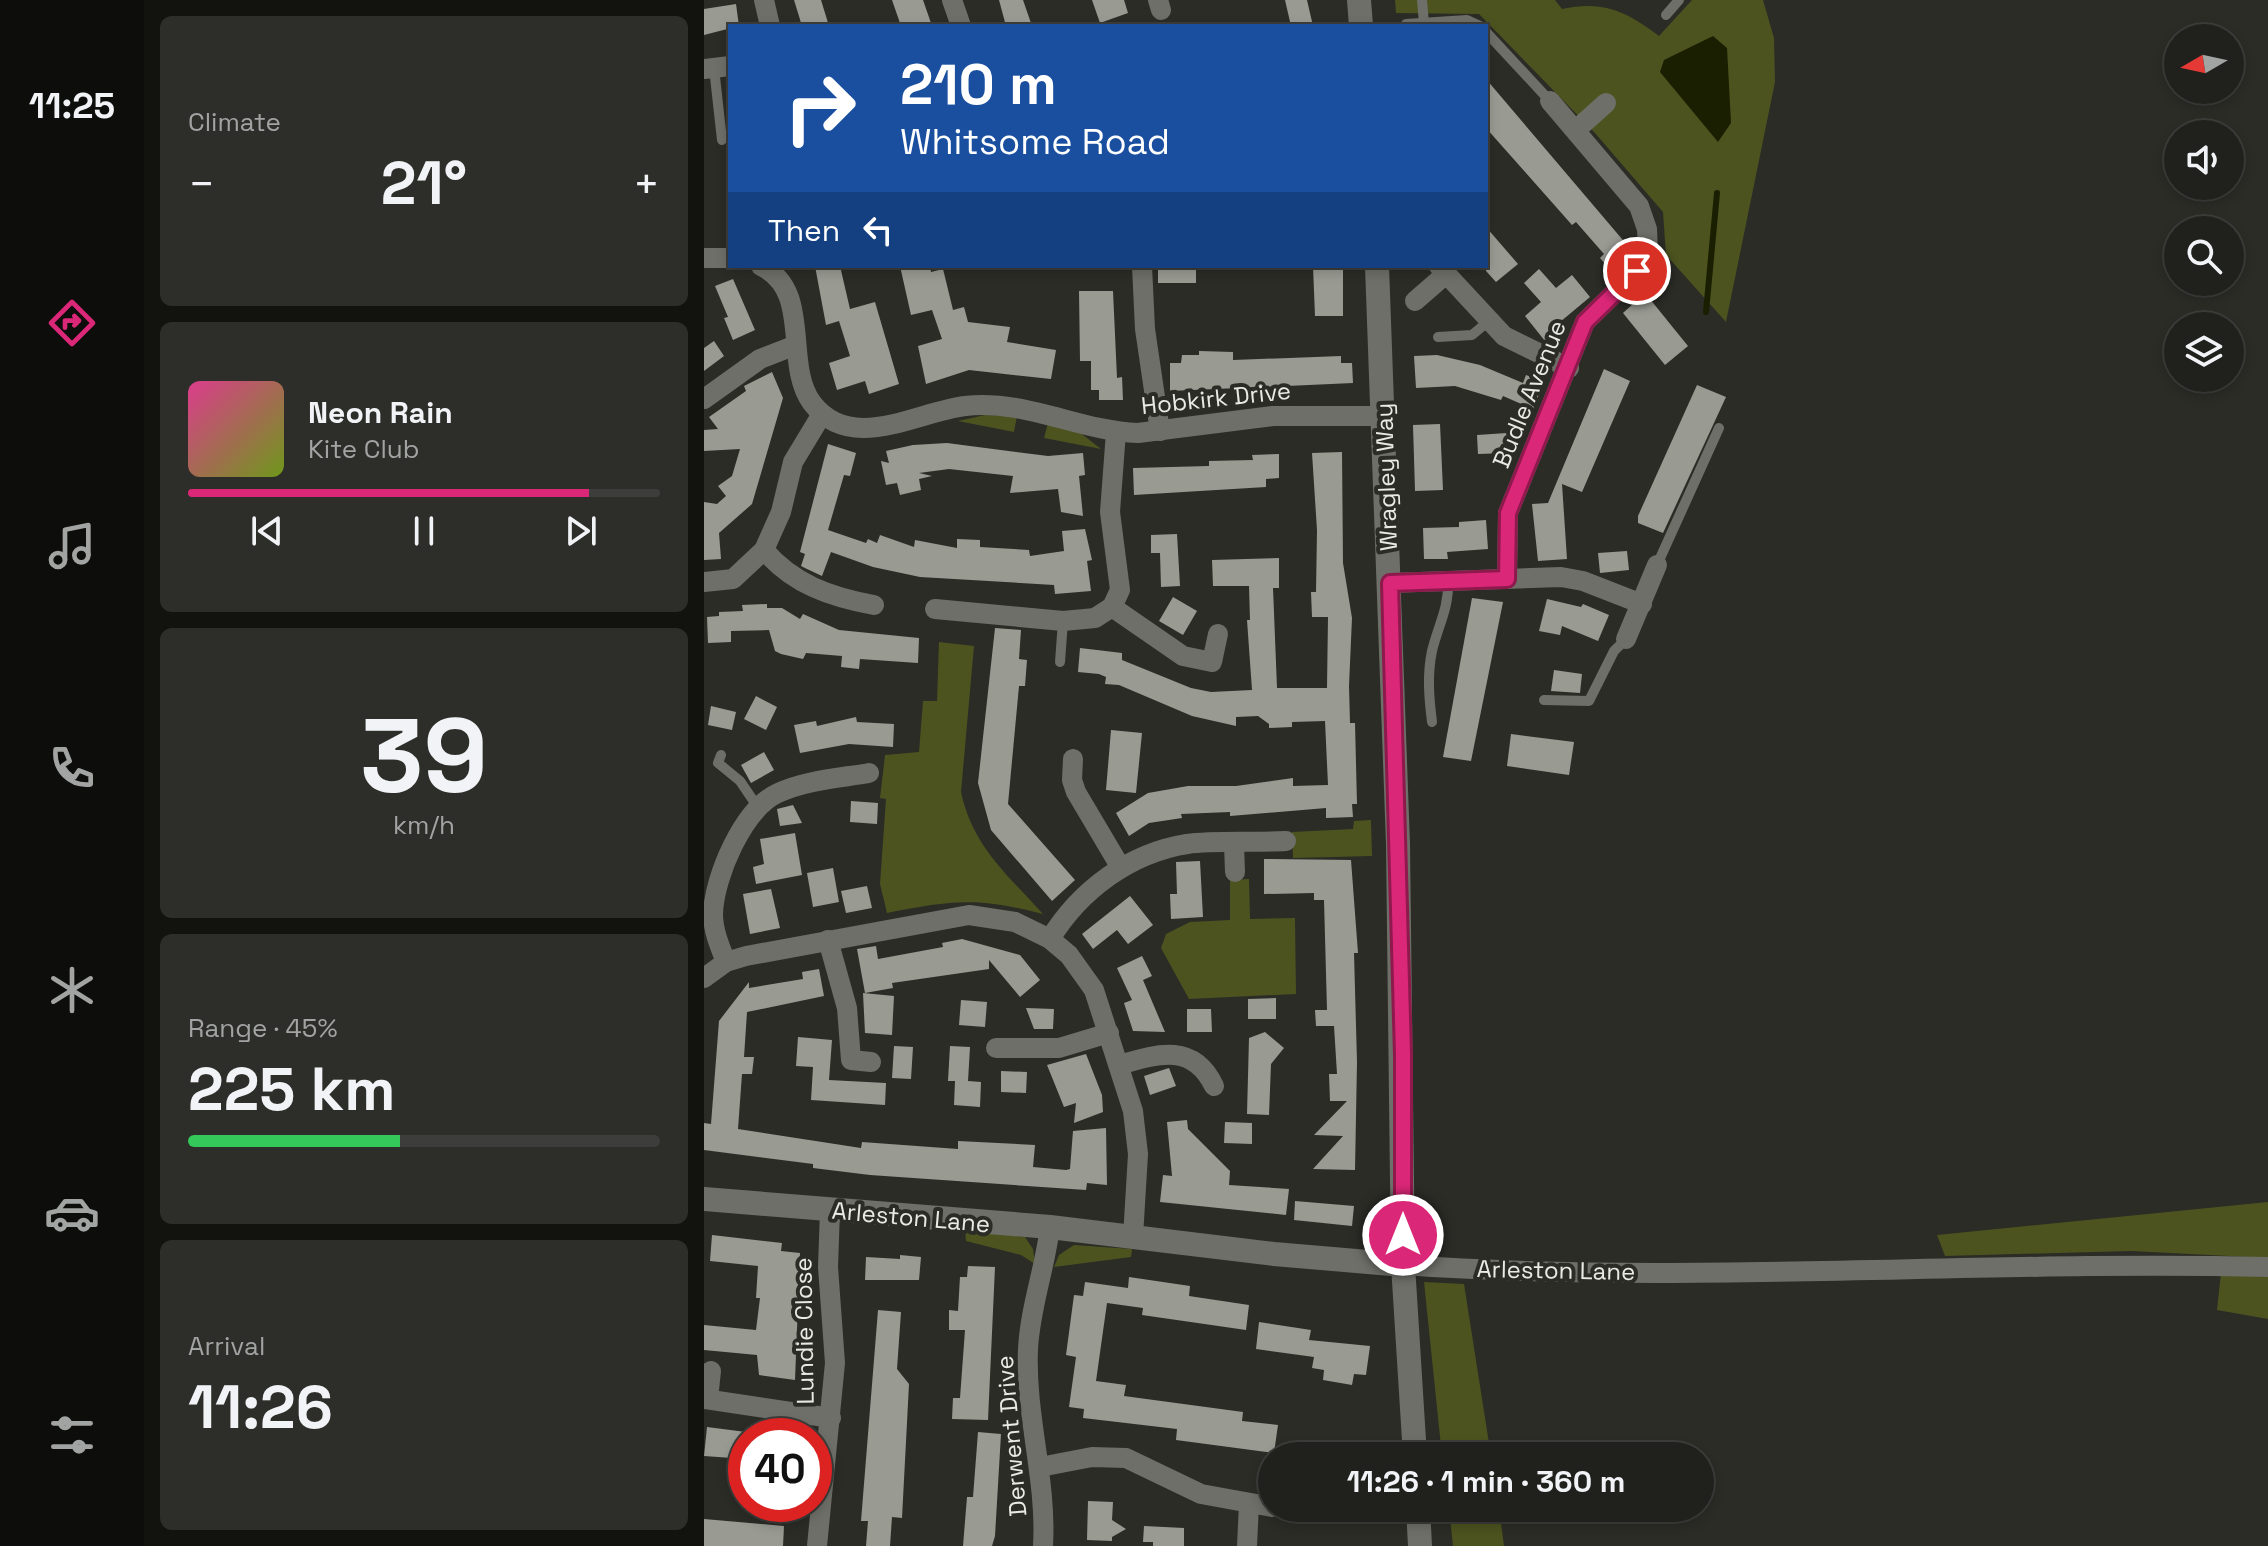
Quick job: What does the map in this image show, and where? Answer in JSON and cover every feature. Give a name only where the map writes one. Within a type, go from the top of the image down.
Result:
[{"type":"street","points":[[764,0],[770,24]]},
{"type":"street","points":[[952,0],[960,24]]},
{"type":"street","points":[[1359,0],[1361,24]]},
{"type":"street","name":"Budle Avenue","points":[[1507,579],[1508,513],[1585,322],[1637,271],[1648,251],[1647,229],[1639,206],[1577,129],[1550,101]]},
{"type":"street","points":[[1577,129],[1606,103]]},
{"type":"street","points":[[704,258],[728,258]]},
{"type":"street","points":[[704,582],[733,579],[764,550],[781,512],[793,462],[822,414],[810,401],[802,383],[793,313],[770,268]]},
{"type":"street","points":[[1142,268],[1145,329],[1160,431]]},
{"type":"street","name":"Wragley Way","points":[[1377,268],[1390,583],[1403,1055],[1403,1265],[1414,1442]]},
{"type":"street","points":[[1415,301],[1442,270],[1504,336],[1522,348],[1569,368]]},
{"type":"street","points":[[704,399],[760,359],[796,345]]},
{"type":"street","name":"Hobkirk Drive","points":[[822,414],[857,428],[886,427],[964,406],[1008,406],[1116,432],[1160,431],[1273,416],[1384,416]]},
{"type":"street","points":[[935,609],[1063,621],[1095,618],[1112,607],[1120,590],[1110,512],[1116,432]]},
{"type":"street","points":[[764,550],[780,568],[812,589],[864,598]]},
{"type":"street","points":[[1626,639],[1657,565]]},
{"type":"street","points":[[1390,583],[1572,579],[1642,604]]},
{"type":"street","points":[[1112,607],[1183,656],[1212,662],[1218,634]]},
{"type":"street","points":[[1073,759],[1076,792],[1121,868]]},
{"type":"street","points":[[726,962],[715,931],[715,901],[746,821],[757,806],[778,793],[806,784],[869,773]]},
{"type":"street","points":[[1050,939],[1073,908],[1101,881],[1157,852],[1190,843],[1286,841]]},
{"type":"street","points":[[1234,844],[1235,872]]},
{"type":"street","points":[[704,978],[726,962],[969,915],[1015,922],[1050,939],[1084,973],[1109,1033],[1133,1111],[1138,1154],[1133,1237]]},
{"type":"street","points":[[828,940],[847,1008],[851,1060],[871,1062]]},
{"type":"street","points":[[996,1048],[1059,1048],[1109,1033]]},
{"type":"street","points":[[1119,1065],[1171,1053],[1207,1071],[1214,1086]]},
{"type":"street","name":"Arleston Lane","points":[[704,1199],[1050,1227],[1403,1265],[1593,1272],[2130,1263],[2268,1267]]},
{"type":"street","name":"Lundie Close","points":[[830,1210],[828,1267],[835,1363],[831,1418]]},
{"type":"street","name":"Derwent Drive","points":[[1043,1546],[1044,1494],[1028,1350],[1050,1227]]},
{"type":"street","points":[[711,1371],[706,1399],[831,1418]]},
{"type":"street","points":[[1040,1467],[1092,1457],[1126,1458],[1201,1494],[1258,1505]]},
{"type":"street","points":[[1247,1546],[1249,1504]]},
{"type":"street","name":"Lundie Close","points":[[817,1546],[820,1522]]},
{"type":"street","points":[[1419,1522],[1420,1546]]},
{"type":"lane","points":[[1422,0],[1424,23]]},
{"type":"lane","points":[[1666,15],[1679,0]]},
{"type":"lane","points":[[1406,24],[1467,20],[1476,24]]},
{"type":"lane","points":[[1488,34],[1550,101]]},
{"type":"lane","points":[[716,67],[722,140]]},
{"type":"lane","points":[[1438,337],[1472,335],[1490,320]]},
{"type":"lane","points":[[1657,565],[1719,428]]},
{"type":"lane","points":[[1432,722],[1428,686],[1432,650],[1449,603],[1448,582]]},
{"type":"lane","points":[[1060,662],[1063,621]]},
{"type":"lane","points":[[1544,700],[1589,701],[1614,651],[1626,639]]},
{"type":"lane","points":[[721,755],[718,763],[740,781],[757,806]]},
{"type":"green space","points":[[1395,0],[1555,0],[1562,9],[1590,6],[1614,10],[1659,36],[1692,0],[1763,0],[1774,38],[1775,82],[1726,322],[1666,255],[1663,212],[1595,133],[1479,14],[1396,13]]},
{"type":"green space","points":[[985,415],[1017,416],[1014,432],[958,421]]},
{"type":"green space","points":[[1048,423],[1078,431],[1101,449],[1044,438]]},
{"type":"green space","points":[[939,642],[974,646],[961,792],[966,811],[993,859],[1043,914],[965,902],[887,913],[880,884],[886,799],[880,798],[885,755],[919,752],[923,701],[937,701]]},
{"type":"green space","points":[[1371,820],[1372,856],[1293,858],[1292,832],[1353,829],[1354,821]]},
{"type":"green space","points":[[1249,879],[1250,919],[1295,918],[1296,994],[1189,999],[1161,948],[1166,934],[1190,922],[1230,920],[1230,880]]},
{"type":"green space","points":[[2268,1202],[2268,1258],[2131,1251],[1945,1256],[1937,1235]]},
{"type":"green space","points":[[965,1230],[1025,1237],[1033,1249],[1035,1264],[1021,1255],[966,1241]]},
{"type":"green space","points":[[1074,1245],[1132,1249],[1131,1257],[1054,1267],[1059,1255]]},
{"type":"green space","points":[[2221,1273],[2268,1277],[2268,1319],[2217,1310]]},
{"type":"green space","points":[[1424,1282],[1464,1284],[1489,1442],[1441,1442]]},
{"type":"green space","points":[[1450,1522],[1501,1522],[1504,1546],[1453,1546]]},
{"type":"shaded area","points":[[1713,36],[1727,48],[1731,123],[1718,142],[1660,72],[1664,60]]},
{"type":"building","points":[[794,0],[821,0],[828,24],[801,24]]},
{"type":"building","points":[[892,0],[923,0],[931,24],[900,24]]},
{"type":"building","points":[[999,0],[1023,0],[1031,24],[1005,24]]},
{"type":"building","points":[[1092,0],[1124,0],[1128,13],[1100,23]]},
{"type":"building","points":[[1285,0],[1307,0],[1313,24],[1291,24]]},
{"type":"building","points":[[736,4],[739,24],[728,24],[728,29],[704,35],[704,9]]},
{"type":"building","points":[[1488,81],[1633,252],[1613,273],[1600,258],[1604,254],[1576,222],[1572,225],[1488,130]]},
{"type":"building","points":[[1488,229],[1518,264],[1496,282],[1486,271]]},
{"type":"building","points":[[815,268],[840,268],[850,309],[875,302],[899,384],[869,394],[865,381],[837,390],[829,363],[850,356],[839,321],[826,325]]},
{"type":"building","points":[[900,268],[930,268],[931,272],[943,269],[953,310],[964,307],[968,322],[1010,327],[1007,342],[1056,350],[1051,379],[969,370],[926,384],[918,346],[942,339],[932,310],[911,315]]},
{"type":"building","points":[[1158,268],[1196,268],[1196,283],[1158,283]]},
{"type":"building","points":[[1313,268],[1343,268],[1343,316],[1315,316]]},
{"type":"building","points":[[1539,269],[1556,288],[1572,275],[1590,297],[1560,322],[1563,325],[1545,341],[1525,316],[1541,302],[1524,283]]},
{"type":"building","points":[[733,279],[755,330],[733,340],[724,318],[728,317],[715,286]]},
{"type":"building","points":[[1079,291],[1113,291],[1117,378],[1122,377],[1123,400],[1099,400],[1099,390],[1091,390],[1091,361],[1080,361]]},
{"type":"building","points":[[1645,293],[1688,346],[1665,365],[1623,313]]},
{"type":"building","points":[[714,341],[724,356],[704,371],[704,348]]},
{"type":"building","points":[[1199,351],[1233,352],[1233,360],[1341,356],[1341,363],[1352,363],[1353,383],[1170,391],[1170,363],[1181,363],[1182,355],[1199,355]]},
{"type":"building","points":[[1437,355],[1480,365],[1523,383],[1526,375],[1544,382],[1533,409],[1503,396],[1501,400],[1455,386],[1416,388],[1414,356]]},
{"type":"building","points":[[1604,369],[1630,381],[1582,492],[1562,484],[1567,559],[1538,561],[1532,504],[1548,503]]},
{"type":"building","points":[[772,372],[783,398],[752,504],[719,533],[721,559],[704,560],[704,502],[717,504],[726,496],[718,486],[732,476],[740,449],[704,451],[704,430],[718,429],[709,417],[746,391],[744,386]]},
{"type":"building","points":[[1697,385],[1726,397],[1663,533],[1638,523],[1638,516]]},
{"type":"building","points":[[1440,424],[1443,490],[1415,491],[1413,425]]},
{"type":"building","points":[[1507,433],[1508,453],[1478,454],[1477,435]]},
{"type":"building","points":[[947,443],[1048,456],[1083,453],[1085,475],[1079,476],[1083,516],[1061,512],[1058,489],[1010,493],[1013,476],[949,469],[919,473],[932,476],[919,479],[921,490],[900,495],[897,483],[886,485],[881,461],[889,463],[886,451],[913,445]]},
{"type":"building","points":[[828,444],[856,453],[850,476],[844,475],[828,530],[866,543],[868,539],[877,543],[880,535],[914,547],[915,540],[957,548],[957,539],[980,540],[980,547],[1029,550],[1030,556],[1064,551],[1062,531],[1085,529],[1092,560],[1087,561],[1091,591],[1055,594],[1054,585],[920,577],[873,567],[831,552],[822,576],[801,566],[805,554],[800,552]]},
{"type":"building","points":[[1342,452],[1343,563],[1352,618],[1349,686],[1350,723],[1355,723],[1357,804],[1352,804],[1353,817],[1326,818],[1326,808],[1230,816],[1230,812],[1181,814],[1182,818],[1149,823],[1129,836],[1116,813],[1148,793],[1188,786],[1236,786],[1293,778],[1293,786],[1328,785],[1325,721],[1292,722],[1292,727],[1269,728],[1269,724],[1258,716],[1236,717],[1236,726],[1192,716],[1119,685],[1105,684],[1106,677],[1099,674],[1078,672],[1080,648],[1122,653],[1122,660],[1191,688],[1211,692],[1252,690],[1247,620],[1250,620],[1249,586],[1213,586],[1212,560],[1279,558],[1279,588],[1273,588],[1277,688],[1327,688],[1328,617],[1312,617],[1311,592],[1316,592],[1317,530],[1312,453]]},
{"type":"building","points":[[1279,454],[1279,478],[1266,479],[1266,487],[1134,495],[1133,468],[1209,466],[1209,461],[1253,460],[1252,455]]},
{"type":"building","points":[[1486,520],[1488,549],[1447,552],[1448,559],[1424,559],[1423,528],[1459,527],[1459,522]]},
{"type":"building","points":[[1177,534],[1180,586],[1161,587],[1160,553],[1151,553],[1151,535]]},
{"type":"building","points":[[1627,551],[1629,570],[1600,573],[1598,553]]},
{"type":"building","points":[[1173,597],[1197,611],[1183,635],[1159,621]]},
{"type":"building","points":[[1472,598],[1503,602],[1471,761],[1443,757]]},
{"type":"building","points":[[1547,599],[1581,607],[1583,604],[1609,615],[1598,641],[1562,626],[1560,635],[1539,631]]},
{"type":"building","points":[[767,604],[767,608],[782,608],[800,619],[803,614],[839,630],[919,638],[918,663],[860,659],[859,669],[841,667],[842,656],[806,653],[803,659],[775,651],[769,630],[731,631],[731,642],[708,643],[707,617],[719,616],[719,612],[743,611],[742,605]]},
{"type":"building","points":[[995,628],[1021,630],[1019,659],[1027,660],[1025,686],[1019,686],[1008,804],[1075,880],[1052,901],[991,830],[978,783]]},
{"type":"building","points":[[1554,670],[1582,674],[1580,693],[1551,691]]},
{"type":"building","points":[[756,696],[777,707],[766,730],[744,719]]},
{"type":"building","points":[[711,706],[736,712],[732,730],[708,725]]},
{"type":"building","points":[[856,717],[857,722],[894,724],[893,747],[849,744],[800,753],[794,725],[816,721],[817,726]]},
{"type":"building","points":[[1111,730],[1142,733],[1136,793],[1106,790]]},
{"type":"building","points":[[1511,734],[1574,742],[1569,775],[1507,766]]},
{"type":"building","points":[[764,752],[774,770],[751,783],[741,765]]},
{"type":"building","points":[[851,801],[878,803],[877,824],[850,822]]},
{"type":"building","points":[[793,805],[802,823],[780,826],[777,809]]},
{"type":"building","points":[[795,833],[802,875],[756,884],[753,867],[764,864],[760,839]]},
{"type":"building","points":[[1264,859],[1351,860],[1358,953],[1354,953],[1357,1062],[1355,1170],[1313,1169],[1343,1136],[1314,1135],[1347,1101],[1330,1101],[1329,1074],[1337,1074],[1334,1026],[1316,1026],[1315,1010],[1327,1010],[1324,900],[1314,900],[1314,893],[1264,894]]},
{"type":"building","points":[[1200,861],[1203,917],[1171,919],[1170,894],[1177,894],[1176,862]]},
{"type":"building","points":[[833,868],[839,902],[813,907],[807,873]]},
{"type":"building","points":[[867,886],[872,908],[846,913],[841,891]]},
{"type":"building","points":[[771,889],[780,928],[750,934],[743,894]]},
{"type":"building","points":[[1130,896],[1153,925],[1128,944],[1117,930],[1093,949],[1082,934]]},
{"type":"building","points":[[962,939],[1020,955],[1040,980],[1020,997],[989,960],[989,969],[892,983],[893,988],[865,993],[857,949],[876,946],[878,959],[943,947],[942,943]]},
{"type":"building","points":[[1142,956],[1152,976],[1143,980],[1165,1032],[1133,1031],[1124,1003],[1132,1000],[1117,968]]},
{"type":"building","points":[[819,969],[824,996],[747,1012],[744,1057],[754,1057],[752,1074],[742,1074],[738,1129],[861,1148],[862,1142],[958,1149],[958,1141],[1035,1145],[1033,1167],[1066,1170],[1070,1169],[1073,1131],[1106,1128],[1107,1185],[1087,1183],[1086,1190],[870,1175],[704,1150],[704,1123],[711,1124],[719,1021],[749,982],[749,988],[803,979],[802,972]]},
{"type":"building","points":[[863,993],[894,996],[892,1035],[865,1033]]},
{"type":"building","points":[[1276,998],[1276,1019],[1248,1019],[1248,999]]},
{"type":"building","points":[[961,1000],[987,1002],[985,1027],[959,1025]]},
{"type":"building","points":[[1026,1008],[1054,1009],[1053,1029],[1034,1029]]},
{"type":"building","points":[[1187,1009],[1211,1009],[1212,1032],[1187,1032]]},
{"type":"building","points":[[1265,1032],[1284,1048],[1271,1064],[1269,1115],[1247,1114],[1249,1038]]},
{"type":"building","points":[[798,1037],[832,1040],[829,1080],[886,1083],[885,1105],[811,1100],[813,1067],[796,1066]]},
{"type":"building","points":[[894,1046],[913,1047],[911,1079],[892,1078]]},
{"type":"building","points":[[950,1046],[970,1047],[968,1081],[981,1082],[980,1107],[954,1105],[955,1081],[948,1081]]},
{"type":"building","points":[[1086,1054],[1102,1095],[1103,1112],[1074,1123],[1076,1103],[1064,1107],[1047,1065]]},
{"type":"building","points":[[1169,1068],[1176,1086],[1150,1095],[1144,1076]]},
{"type":"building","points":[[1001,1071],[1027,1072],[1026,1093],[1001,1092]]},
{"type":"building","points":[[1187,1120],[1188,1129],[1230,1171],[1229,1185],[1289,1189],[1286,1215],[1160,1202],[1163,1175],[1172,1176],[1167,1122]]},
{"type":"building","points":[[1225,1122],[1252,1123],[1252,1144],[1224,1143]]},
{"type":"building","points":[[1295,1201],[1354,1206],[1352,1226],[1294,1220]]},
{"type":"building","points":[[712,1235],[782,1243],[781,1251],[800,1253],[795,1380],[759,1375],[757,1355],[704,1350],[704,1325],[756,1330],[760,1298],[756,1298],[758,1266],[710,1261]]},
{"type":"building","points":[[900,1255],[921,1257],[919,1280],[865,1280],[866,1257],[900,1259]]},
{"type":"building","points":[[968,1266],[995,1267],[988,1420],[952,1419],[953,1398],[960,1398],[965,1330],[949,1330],[949,1310],[958,1311],[960,1277],[967,1277]]},
{"type":"building","points":[[1129,1277],[1190,1286],[1189,1296],[1249,1305],[1246,1330],[1142,1315],[1143,1308],[1107,1303],[1096,1381],[1126,1385],[1124,1396],[1243,1412],[1242,1421],[1278,1425],[1276,1442],[1258,1442],[1258,1451],[1176,1440],[1177,1429],[1083,1418],[1084,1409],[1069,1407],[1076,1357],[1066,1355],[1074,1295],[1083,1296],[1085,1282],[1128,1288]]},
{"type":"building","points":[[878,1310],[901,1312],[897,1369],[909,1384],[902,1518],[892,1517],[890,1546],[866,1546],[868,1521],[861,1521]]},
{"type":"building","points":[[1259,1322],[1311,1330],[1309,1340],[1370,1346],[1366,1375],[1354,1374],[1352,1385],[1323,1380],[1324,1370],[1312,1368],[1314,1357],[1256,1349]]},
{"type":"building","points":[[707,1427],[728,1430],[728,1458],[704,1456]]},
{"type":"building","points":[[978,1432],[1001,1434],[995,1536],[992,1546],[963,1546],[967,1497],[973,1497]]},
{"type":"building","points":[[1088,1501],[1113,1502],[1112,1520],[1126,1529],[1112,1537],[1112,1541],[1087,1540]]},
{"type":"building","points":[[704,1519],[784,1526],[783,1546],[704,1546]]},
{"type":"building","points":[[1144,1526],[1184,1528],[1184,1546],[1153,1546],[1153,1542],[1143,1542]]},
{"type":"waterway","points":[[1706,312],[1717,193]]},
{"type":"route","points":[[1403,1235],[1403,1055],[1390,583],[1507,579],[1505,535],[1508,513],[1585,322],[1637,271]]}]
